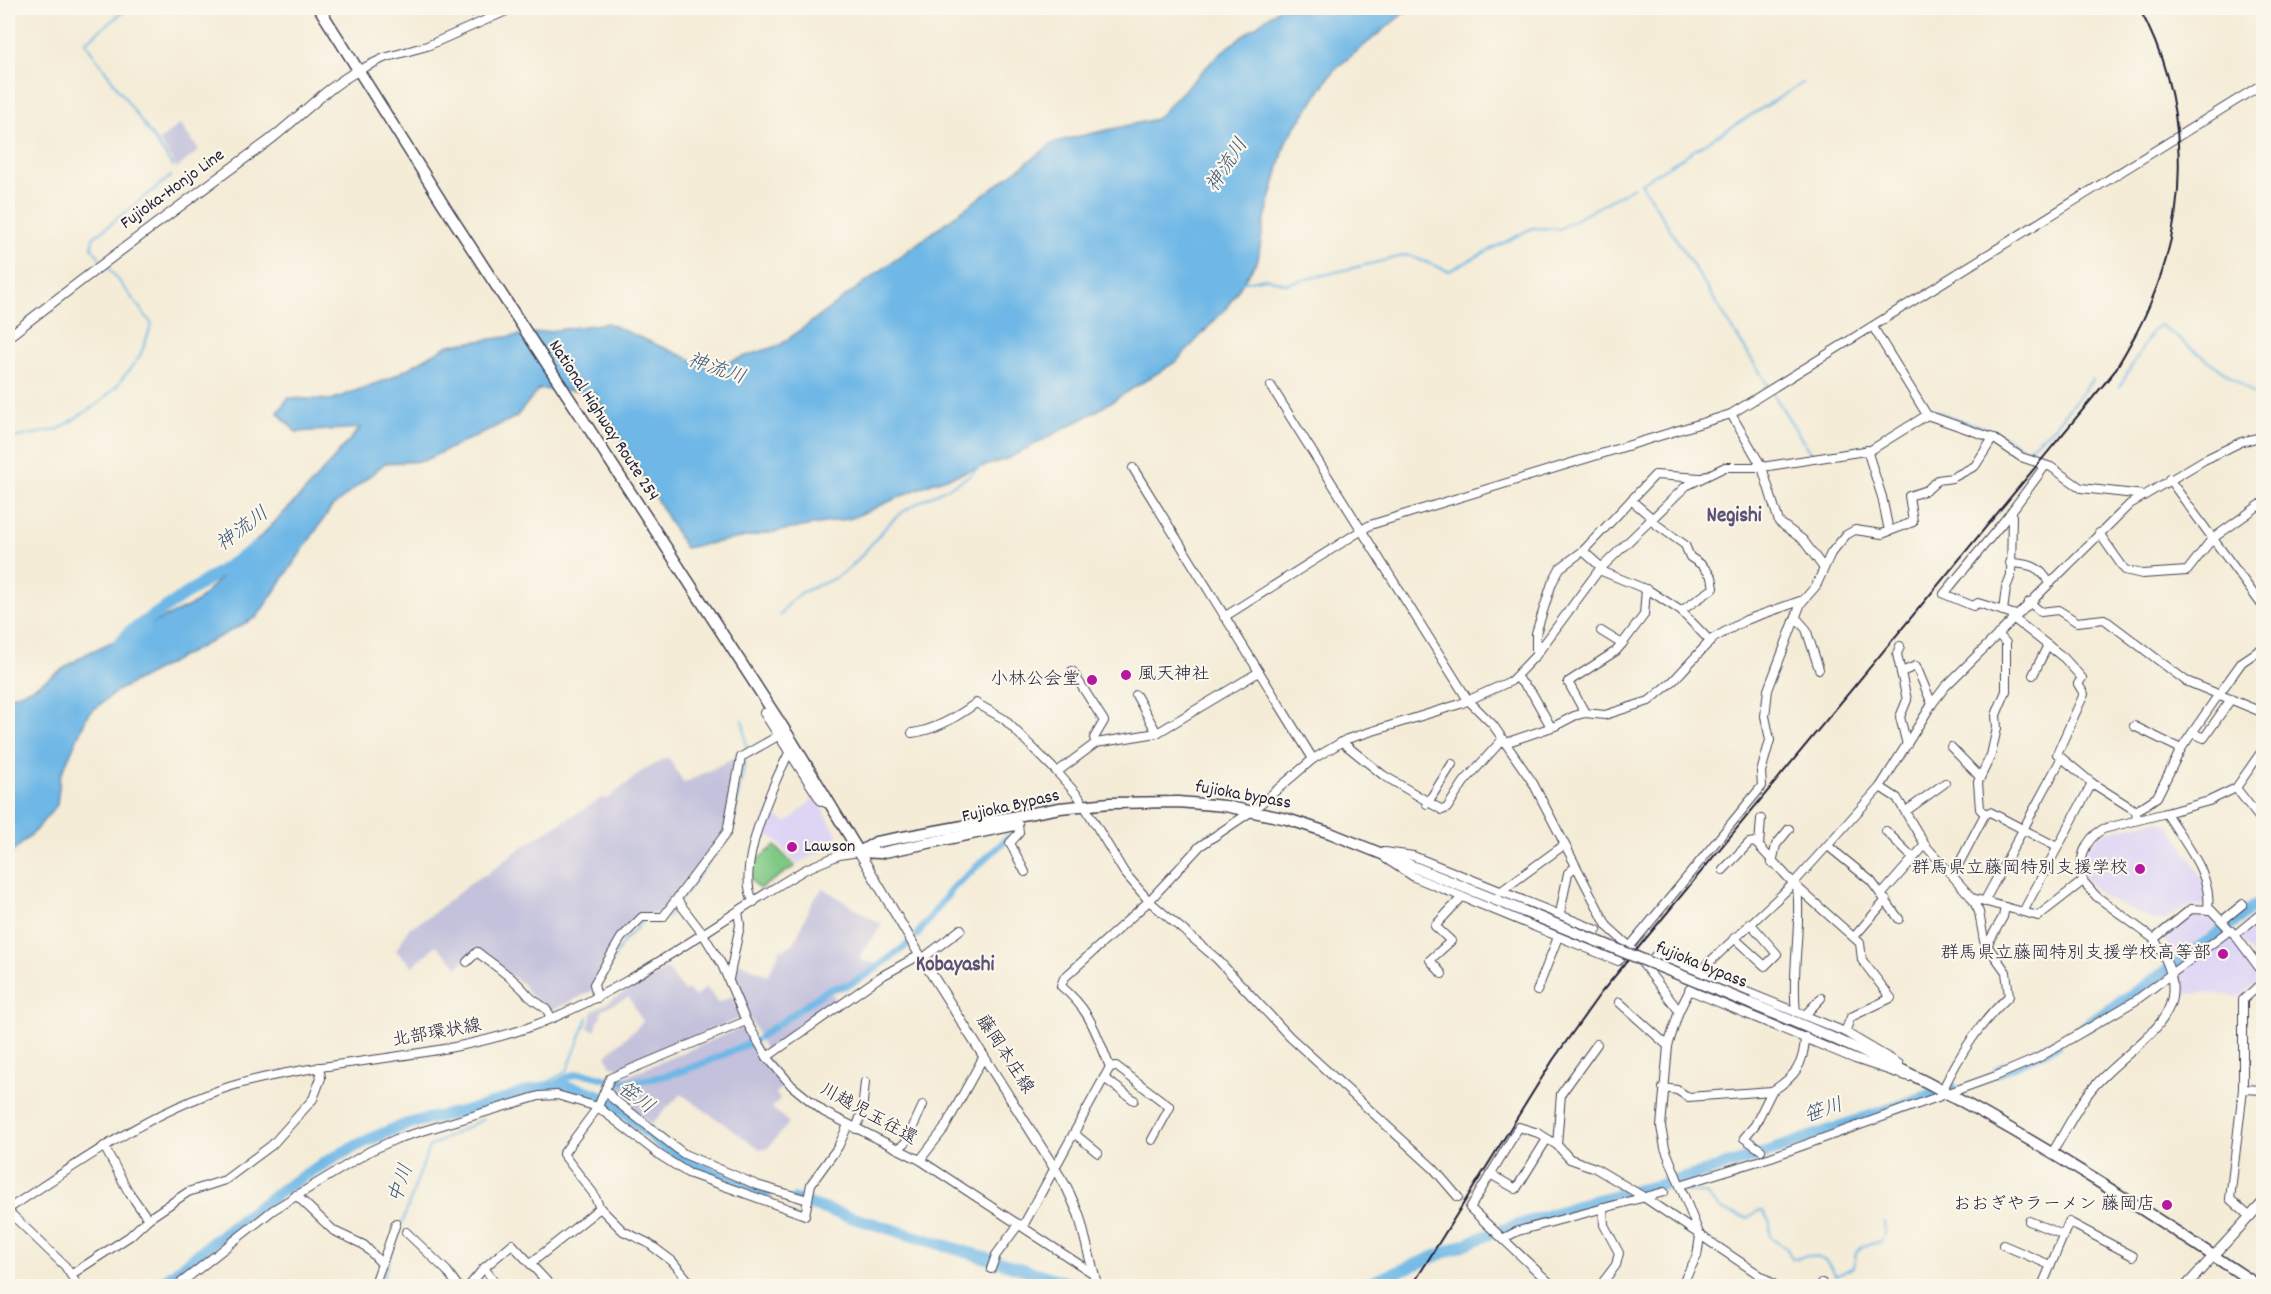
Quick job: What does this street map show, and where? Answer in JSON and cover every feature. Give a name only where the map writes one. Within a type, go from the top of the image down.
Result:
[{"type":"highway","name":"National Highway Route 254","points":[[319,8],[833,805],[860,852]]},
{"type":"highway","name":"fujioka bypass","points":[[1085,806],[1135,801],[1178,802],[1252,811],[1287,819],[1375,850],[1749,1003],[1857,1048],[1945,1092],[2052,1153],[2259,1287]]},
{"type":"highway","name":"Fujioka Bypass","points":[[860,852],[880,853],[1018,824],[1085,806]]},
{"type":"highway","name":"Fujioka Bypass","points":[[860,852],[876,842],[914,834],[1085,806]]},
{"type":"main road","name":"Fujioka-Honjo Line","points":[[8,337],[179,205],[268,142],[336,83],[362,75]]},
{"type":"main road","name":"藤岡本庄線","points":[[860,852],[921,957],[1056,1169],[1079,1215],[1096,1281]]},
{"type":"main road","points":[[2186,1287],[2264,1201]]},
{"type":"street","points":[[362,75],[384,58],[427,46],[513,8]]},
{"type":"street","points":[[1224,616],[1370,525],[1731,414],[2264,83]]},
{"type":"street","points":[[1873,327],[1928,415],[1993,438],[2021,457],[2051,467],[2081,488],[2144,495]]},
{"type":"street","points":[[1270,386],[1468,700],[1493,725],[1533,783],[1607,926],[1629,946],[1678,1011]]},
{"type":"street","points":[[1731,414],[1762,467],[1779,522],[1803,540],[1823,567]]},
{"type":"street","points":[[1110,1067],[1080,1001],[1061,986],[1064,978],[1149,901],[1200,846],[1252,811],[1313,759],[1342,742],[1487,694],[1516,677],[1536,655],[1600,568],[1686,486],[1725,467],[1762,467],[1867,450],[1928,415]]},
{"type":"street","points":[[1681,1287],[1697,1256],[1700,1236],[1665,1148],[1661,1127],[1663,1088],[1668,1046],[1678,1011],[1699,972],[1750,923],[1795,885],[1880,787],[1932,704],[2015,616],[2116,516],[2169,479],[2241,442],[2264,436]]},
{"type":"street","points":[[1375,850],[1414,877],[1618,961],[1762,786],[1761,772],[1770,740],[1765,716],[1768,690],[1803,600],[1816,586],[1823,567],[1846,535],[1856,530],[1882,534],[1913,522],[1909,496],[1927,490],[1938,480],[1952,478],[1975,466],[1993,438]]},
{"type":"street","points":[[1867,450],[1882,497],[1889,531]]},
{"type":"street","points":[[2045,466],[2012,512],[1944,594],[1973,606],[1978,603],[2015,616],[2082,678],[2078,684],[2084,694],[2057,754],[2137,816]]},
{"type":"street","points":[[1133,468],[1313,759]]},
{"type":"street","points":[[1536,655],[1536,633],[1552,583],[1560,568],[1583,551],[1655,475],[1700,478]]},
{"type":"street","points":[[2169,479],[2264,608]]},
{"type":"street","points":[[1631,500],[1685,545],[1690,557],[1702,565],[1712,577],[1713,588],[1681,611]]},
{"type":"street","points":[[2099,533],[2125,570],[2142,574],[2187,571],[2212,539],[2264,502]]},
{"type":"street","points":[[2003,611],[2006,588],[2011,575],[2012,512]]},
{"type":"street","points":[[1583,551],[1600,568],[1646,589],[1681,611],[1711,642]]},
{"type":"street","points":[[2010,563],[2032,564],[2044,572],[2049,583]]},
{"type":"street","points":[[1585,713],[1568,682],[1616,651],[1622,644],[1644,615],[1646,589]]},
{"type":"street","points":[[1342,742],[1383,776],[1427,804],[1442,810],[1447,808],[1464,782],[1504,741],[1551,727],[1585,713],[1605,715],[1649,701],[1673,681],[1711,642],[1746,620],[1803,600]]},
{"type":"street","points":[[2029,602],[2041,612],[2058,610],[2077,622],[2104,619],[2186,681],[2264,713]]},
{"type":"street","points":[[1794,621],[1798,620],[1806,629],[1819,669]]},
{"type":"street","points":[[1601,631],[1622,644]]},
{"type":"street","points":[[1985,814],[1980,809],[1978,782],[1991,756],[1997,728],[1996,715],[2006,691],[2006,644],[1998,634]]},
{"type":"street","points":[[2033,675],[2048,645]]},
{"type":"street","points":[[1900,646],[1897,654],[1907,700],[1900,717],[1907,745]]},
{"type":"street","points":[[2137,816],[2157,797],[2181,749],[2242,662],[2264,647]]},
{"type":"street","points":[[1901,672],[1916,666],[1932,704]]},
{"type":"street","points":[[1072,670],[1104,721],[1094,738],[1096,743]]},
{"type":"street","points":[[1058,772],[1096,743],[1157,733],[1259,672]]},
{"type":"street","points":[[1516,677],[1532,693],[1551,727]]},
{"type":"street","points":[[1136,695],[1157,733]]},
{"type":"street","points":[[2193,733],[2204,738],[2231,699]]},
{"type":"street","points":[[912,733],[933,729],[959,716],[976,703],[1004,719],[1058,772],[1085,806],[1125,872],[1149,901],[1217,958],[1290,1036],[1434,1169],[1458,1197]]},
{"type":"street","points":[[764,713],[821,801],[833,805]]},
{"type":"street","points":[[2134,726],[2181,749]]},
{"type":"street","points":[[597,998],[594,984],[621,938],[642,917],[663,917],[727,832],[741,757],[778,736]]},
{"type":"street","points":[[1951,747],[1980,777]]},
{"type":"street","points":[[2052,1153],[2098,1081],[2151,1035],[2164,1017],[2172,1000],[2172,971],[2154,939],[2096,896],[2083,881],[2083,849],[2094,834],[2103,829],[2137,816],[2190,808],[2236,788],[2264,748]]},
{"type":"street","points":[[754,902],[748,883],[751,847],[789,753]]},
{"type":"street","points":[[1984,902],[2061,759]]},
{"type":"street","points":[[1427,804],[1452,764]]},
{"type":"street","points":[[1906,811],[1945,783]]},
{"type":"street","points":[[2023,912],[2092,783]]},
{"type":"street","points":[[1880,787],[1897,798],[1925,845],[1972,898],[1979,912],[1987,945],[2006,972],[2009,996],[1976,1031],[1960,1054],[1945,1092]]},
{"type":"street","points":[[2236,788],[2264,824]]},
{"type":"street","points":[[1953,875],[1985,814],[1990,812],[2058,847]]},
{"type":"street","points":[[2166,813],[2204,875],[2210,895],[2208,910]]},
{"type":"street","points":[[1759,845],[1761,819]]},
{"type":"street","points":[[1018,824],[1019,833],[1010,843],[1025,872]]},
{"type":"street","points":[[1772,863],[1776,845],[1789,830]]},
{"type":"street","points":[[1886,831],[1913,858]]},
{"type":"street","points":[[1723,870],[1749,843],[1755,842],[1772,863],[1860,943],[1862,960],[1891,998],[1851,1017],[1845,1032]]},
{"type":"street","points":[[1500,891],[1564,844]]},
{"type":"street","points":[[1854,937],[1925,845]]},
{"type":"street","points":[[1828,846],[1860,870],[1884,897],[1899,919]]},
{"type":"street","points":[[1375,850],[1413,856],[1597,930]]},
{"type":"street","name":"北部環状線","points":[[8,1210],[104,1146],[151,1119],[211,1093],[277,1074],[450,1049],[491,1040],[551,1018],[597,998],[815,865],[839,855],[860,852]]},
{"type":"street","points":[[1537,991],[1556,936],[1568,873],[1575,867]]},
{"type":"street","points":[[1972,898],[2038,916],[2083,881]]},
{"type":"street","points":[[1795,885],[1799,920],[1793,984],[1796,1012]]},
{"type":"street","points":[[1442,974],[1430,960],[1451,941],[1435,927],[1462,897]]},
{"type":"street","name":"川越児玉往還","points":[[677,900],[703,934],[729,981],[746,1021],[767,1057],[792,1086],[809,1101],[852,1127],[920,1160],[1021,1225],[1096,1281]]},
{"type":"street","points":[[2222,921],[2243,904]]},
{"type":"street","points":[[1987,945],[2003,917],[2005,907]]},
{"type":"street","points":[[2154,939],[2184,913],[2192,909],[2208,910],[2232,932],[2264,974]]},
{"type":"street","points":[[1682,1188],[2038,1058],[2135,1001],[2172,971],[2264,911]]},
{"type":"street","points":[[729,981],[740,925],[738,912]]},
{"type":"street","points":[[1734,938],[1765,966],[1777,954],[1750,923]]},
{"type":"street","points":[[1580,945],[1597,930],[1607,926]]},
{"type":"street","points":[[767,1057],[880,977],[921,957],[961,929]]},
{"type":"street","points":[[467,962],[477,952],[524,987],[529,996],[546,1008],[551,1018]]},
{"type":"street","points":[[1644,967],[1656,955],[1805,1015],[1872,1046],[1927,1083]]},
{"type":"street","points":[[2249,1216],[2230,1199],[2243,1089],[2242,1000],[2264,981]]},
{"type":"street","points":[[1689,990],[1886,1071],[1927,1083]]},
{"type":"street","points":[[1805,1015],[1821,998]]},
{"type":"street","points":[[1618,1002],[1668,1046]]},
{"type":"street","points":[[688,1280],[672,1261],[648,1243],[623,1231],[600,1208],[592,1193],[563,1154],[598,1107],[610,1078],[746,1021]]},
{"type":"street","points":[[1663,1088],[1677,1090],[1688,1097],[1772,1091],[1790,1080],[1804,1058],[1805,1037]]},
{"type":"street","points":[[1557,1145],[1561,1095],[1597,1044]]},
{"type":"street","points":[[920,1160],[948,1123],[984,1056]]},
{"type":"street","points":[[1110,1067],[1116,1066],[1170,1107],[1152,1140]]},
{"type":"street","points":[[991,1269],[996,1255],[1021,1225],[1056,1169],[1110,1067]]},
{"type":"street","points":[[72,1274],[130,1236],[148,1219],[188,1192],[225,1180],[272,1145],[313,1099],[321,1078],[320,1068]]},
{"type":"street","points":[[1104,1078],[1134,1100]]},
{"type":"street","points":[[177,1287],[256,1222],[296,1194],[396,1139],[522,1100],[557,1095],[598,1107],[661,1156],[688,1173],[805,1215],[811,1184],[862,1112],[865,1082]]},
{"type":"street","points":[[2243,1089],[2264,1090]]},
{"type":"street","points":[[1761,1150],[1744,1138],[1755,1125],[1772,1091]]},
{"type":"street","points":[[605,1092],[684,1154],[757,1185],[808,1200]]},
{"type":"street","points":[[898,1149],[906,1142],[923,1106]]},
{"type":"street","points":[[1553,1287],[1500,1234],[1470,1208],[1519,1127],[1548,1139],[1570,1159],[1595,1168],[1641,1196],[1776,1287]]},
{"type":"street","points":[[1075,1134],[1098,1153]]},
{"type":"street","points":[[1490,1174],[1516,1189],[1548,1139]]},
{"type":"street","points":[[104,1146],[128,1191],[148,1219]]},
{"type":"street","points":[[1500,1234],[1641,1196],[1664,1192]]},
{"type":"street","points":[[296,1194],[334,1231],[364,1245],[382,1264]]},
{"type":"street","points":[[1600,1287],[1616,1264],[1619,1253],[1604,1225],[1604,1207]]},
{"type":"street","points":[[531,1263],[600,1208]]},
{"type":"street","points":[[8,1210],[72,1274],[78,1287]]},
{"type":"street","points":[[2029,1221],[2063,1235]]},
{"type":"street","points":[[374,1287],[396,1222]]},
{"type":"street","points":[[2042,1287],[2068,1222],[2133,1256]]},
{"type":"street","points":[[406,1232],[447,1271],[458,1287]]},
{"type":"street","points":[[469,1287],[484,1268],[512,1244],[551,1287]]},
{"type":"street","points":[[2002,1245],[2050,1265]]},
{"type":"street","points":[[484,1268],[498,1287]]},
{"type":"shaded area","points":[[180,124],[199,150],[177,168],[159,141]]},
{"type":"shaded area","points":[[668,757],[684,783],[736,757],[739,763],[727,826],[662,913],[638,915],[626,927],[595,977],[592,991],[551,1011],[529,994],[523,984],[475,949],[458,967],[436,945],[413,966],[396,951],[409,928],[430,916],[473,881],[487,874],[523,846],[602,798],[607,799],[645,769]]},
{"type":"shaded area","points":[[815,797],[837,834],[833,846],[796,864],[776,840],[761,831],[769,811],[787,823]]},
{"type":"shaded area","name":"群馬県立藤岡特別支援学校","points":[[2159,820],[2170,826],[2201,876],[2207,902],[2204,906],[2186,907],[2164,920],[2156,921],[2102,896],[2083,876],[2086,849],[2102,833]]},
{"type":"shaded area","points":[[823,888],[882,925],[860,955],[862,961],[871,962],[877,966],[850,982],[825,990],[758,1035],[731,977],[736,961],[768,975],[781,949],[794,943],[812,902]]},
{"type":"shaded area","points":[[2199,911],[2212,914],[2220,922],[2175,958],[2163,937],[2188,914]]},
{"type":"shaded area","points":[[2263,915],[2263,969],[2240,938],[2241,933]]},
{"type":"shaded area","name":"群馬県立藤岡特別支援学校高等部","points":[[2228,935],[2262,978],[2240,997],[2208,993],[2181,994],[2179,972]]},
{"type":"shaded area","points":[[667,968],[684,992],[688,989],[695,997],[706,987],[718,1003],[732,996],[740,1018],[623,1068],[611,1066],[606,1055],[643,1022],[629,997],[603,1009],[595,1031],[588,1028],[593,1011]]},
{"type":"shaded area","points":[[827,991],[831,991],[838,1005],[771,1050],[765,1049],[759,1038]]},
{"type":"shaded area","points":[[741,1028],[746,1029],[753,1040],[680,1072],[627,1080],[620,1079]]},
{"type":"shaded area","points":[[755,1042],[787,1083],[775,1093],[780,1099],[772,1108],[789,1123],[767,1149],[760,1149],[681,1094],[651,1124],[618,1100],[610,1089],[612,1081],[646,1080],[680,1074]]},
{"type":"green space","points":[[775,846],[795,866],[759,889],[751,880],[751,864]]},
{"type":"water","points":[[1280,8],[1410,8],[1334,70],[1286,141],[1264,222],[1258,259],[1227,307],[1177,361],[1093,413],[1009,458],[931,483],[852,518],[685,548],[594,392],[539,389],[516,417],[423,461],[385,463],[331,508],[257,617],[117,691],[88,714],[60,777],[57,805],[33,833],[8,856],[8,697],[33,688],[86,654],[196,603],[308,488],[360,428],[296,432],[278,413],[288,398],[331,400],[393,377],[449,345],[607,323],[710,368],[780,345],[1055,142],[1156,119],[1219,54]]},
{"type":"waterway","points":[[128,8],[85,42],[173,166]]},
{"type":"waterway","points":[[1803,83],[1641,183],[1811,454],[1859,448]]},
{"type":"waterway","points":[[100,258],[92,248],[93,238],[171,176]]},
{"type":"waterway","points":[[1240,283],[1265,278],[1286,284],[1407,255],[1449,271],[1532,228],[1559,229],[1634,187]]},
{"type":"waterway","points":[[8,439],[59,429],[99,403],[115,388],[140,356],[152,324],[108,267]]},
{"type":"waterway","points":[[2119,387],[2154,329],[2160,325],[2264,401]]},
{"type":"waterway","points":[[1864,448],[1903,422],[1930,409],[2000,434],[2026,450],[2053,428],[2093,379]]},
{"type":"waterway","points":[[780,616],[795,597],[847,570],[900,514],[964,479],[981,466]]},
{"type":"waterway","name":"神流川","points":[[116,647],[129,632],[255,548]]},
{"type":"waterway","points":[[743,720],[747,750]]},
{"type":"waterway","points":[[667,918],[731,832],[745,761]]},
{"type":"waterway","points":[[917,935],[953,888],[1008,838]]},
{"type":"waterway","name":"笹川","points":[[2084,1027],[2174,966],[2264,899]]},
{"type":"waterway","points":[[600,983],[623,942],[644,920]]},
{"type":"waterway","points":[[760,1037],[827,990],[850,984],[868,974],[907,945]]},
{"type":"waterway","points":[[547,1086],[548,1082],[567,1071],[588,1017]]},
{"type":"waterway","points":[[614,1081],[651,1079],[686,1070],[754,1041]]},
{"type":"waterway","name":"笹川","points":[[1999,1071],[2056,1044]]},
{"type":"waterway","points":[[551,1087],[577,1074],[589,1074],[606,1079]]},
{"type":"waterway","name":"笹川","points":[[159,1286],[245,1217],[339,1155],[405,1125],[481,1107],[536,1089],[564,1087],[579,1089],[604,1098],[685,1160],[725,1178],[767,1192]]},
{"type":"waterway","name":"笹川","points":[[1362,1286],[1490,1234],[1593,1201],[1672,1182],[1765,1153],[1951,1088]]},
{"type":"waterway","name":"中川","points":[[380,1286],[429,1147],[483,1119]]},
{"type":"waterway","points":[[1669,1183],[1679,1191]]},
{"type":"waterway","points":[[1685,1191],[1706,1194],[1720,1209],[1747,1218],[1758,1211],[1763,1211],[1770,1222],[1770,1237],[1787,1249],[1792,1259],[1806,1256],[1822,1259],[1836,1276],[1854,1267],[1856,1253],[1862,1246],[1880,1242],[1885,1234],[1884,1222]]},
{"type":"waterway","name":"笹川","points":[[795,1200],[1078,1286]]},
{"type":"railway","points":[[1412,1286],[1553,1060],[1600,994],[2114,372],[2130,345],[2148,309],[2165,263],[2178,190],[2175,115],[2167,78],[2155,42],[2139,8]]},
{"type":"place","name":"風天神社","points":[[1126,675]]},
{"type":"place","name":"小林公会堂","points":[[1092,680]]},
{"type":"place","name":"Lawson","points":[[792,847]]},
{"type":"place","name":"群馬県立藤岡特別支援学校","points":[[2140,869]]},
{"type":"place","name":"群馬県立藤岡特別支援学校高等部","points":[[2223,954]]},
{"type":"place","name":"おおぎやラーメン 藤岡店","points":[[2167,1205]]},
{"type":"district","name":"Negishi","points":[[1734,517]]},
{"type":"district","name":"Kobayashi","points":[[955,966]]}]
